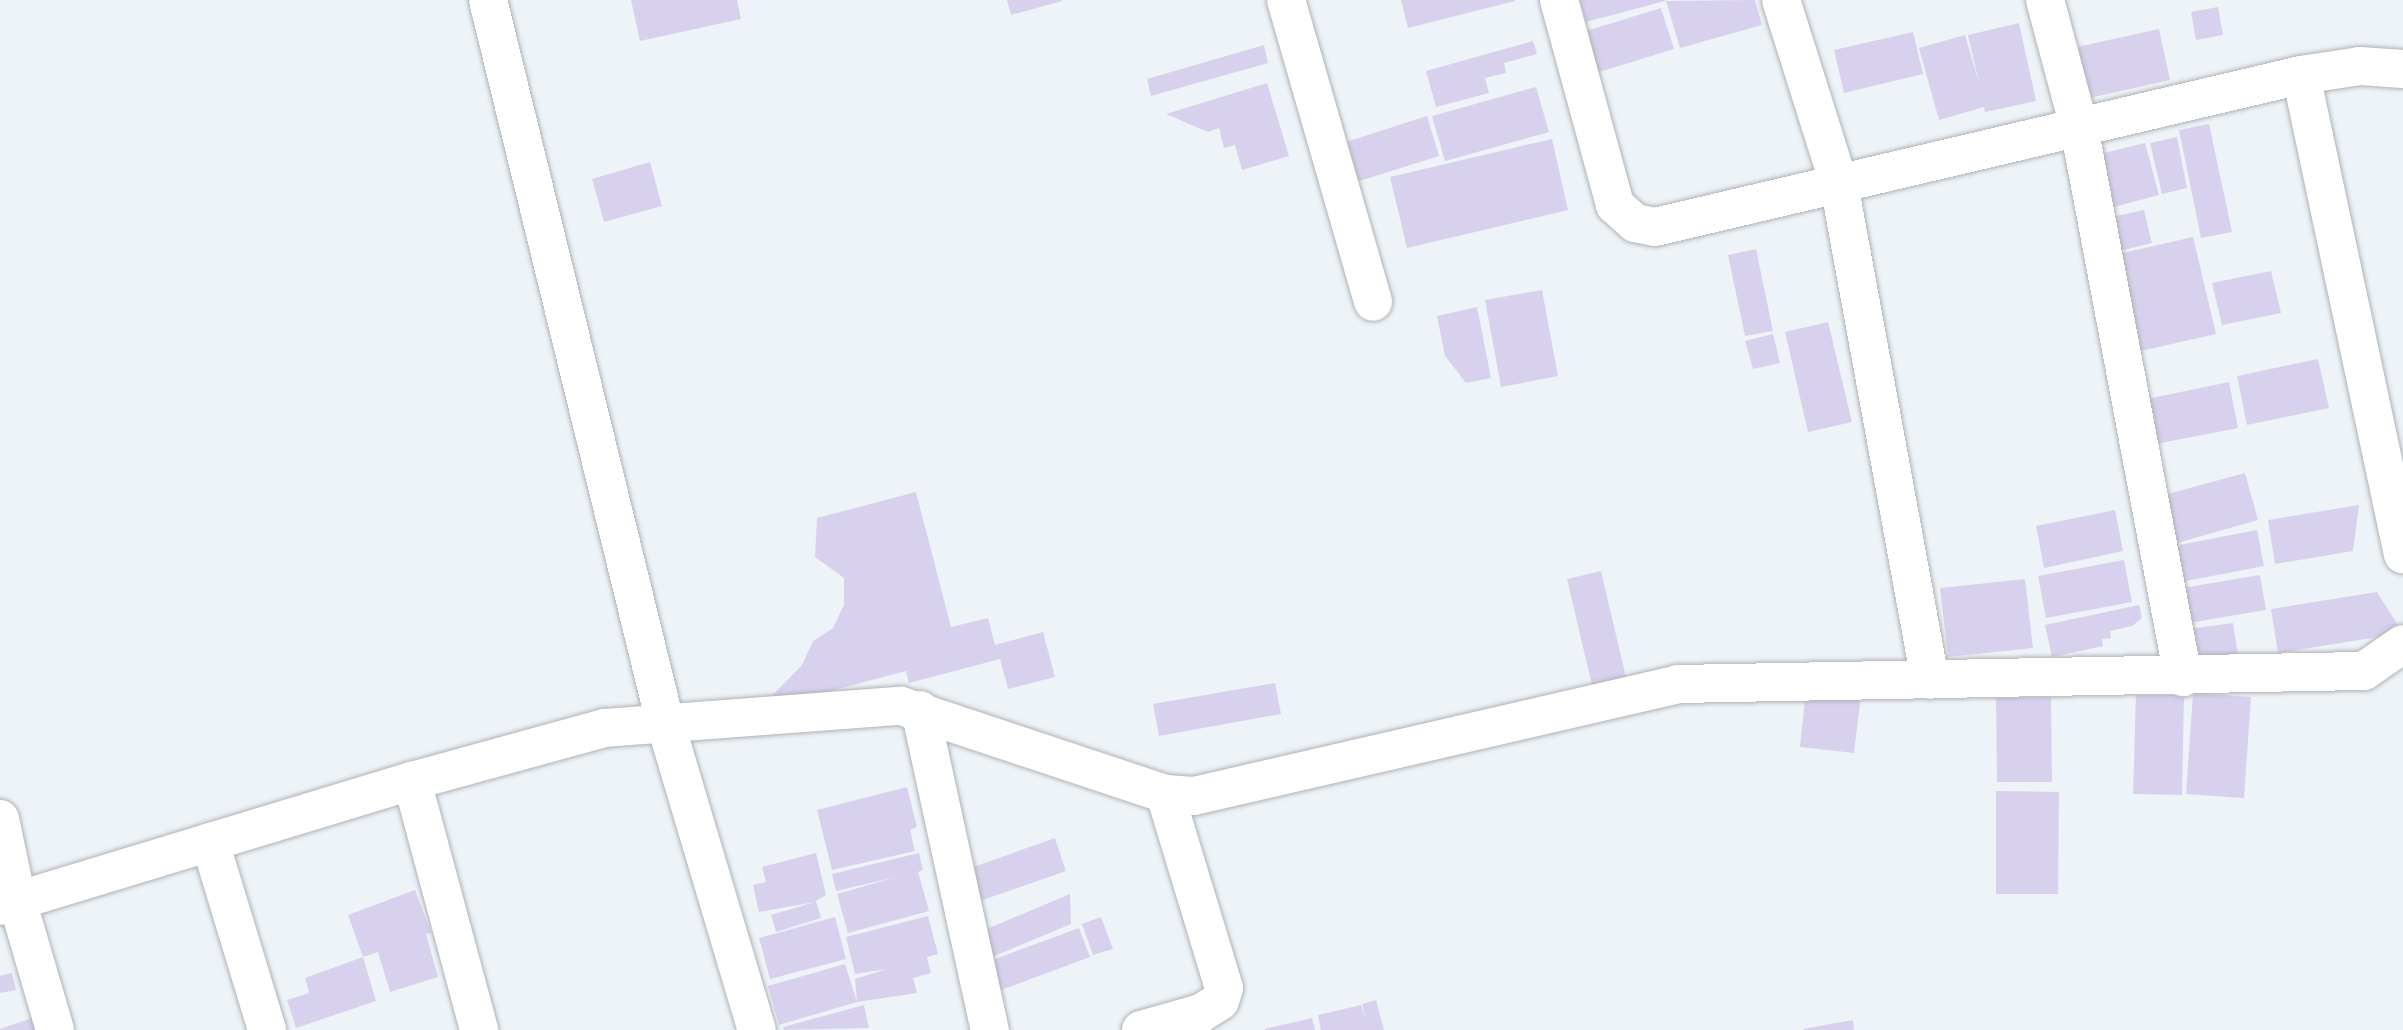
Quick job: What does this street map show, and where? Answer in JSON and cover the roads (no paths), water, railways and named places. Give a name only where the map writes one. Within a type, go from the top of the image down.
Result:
[{"type":"street","points":[[488,0],[665,722],[757,1030]]},
{"type":"street","points":[[1286,0],[1373,302]]},
{"type":"street","points":[[1559,0],[1615,205],[1623,216],[1655,227],[2301,75],[2360,66],[2403,69]]},
{"type":"street","points":[[1782,0],[1839,184],[1930,680]]},
{"type":"street","points":[[2045,0],[2079,127],[2183,677]]},
{"type":"street","points":[[2301,75],[2403,554]]},
{"type":"street","points":[[9,903],[412,780],[605,728],[665,722],[758,720],[876,707],[920,710],[1165,794],[1194,796],[1678,684],[2183,677],[2364,671],[2403,644]]},
{"type":"street","points":[[920,710],[990,1030]]},
{"type":"street","points":[[412,780],[479,1030]]},
{"type":"street","points":[[1141,1030],[1201,1013],[1220,1001],[1224,988],[1165,794]]},
{"type":"street","points":[[0,819],[9,903],[55,1030]]},
{"type":"street","points":[[211,842],[267,1030]]}]
